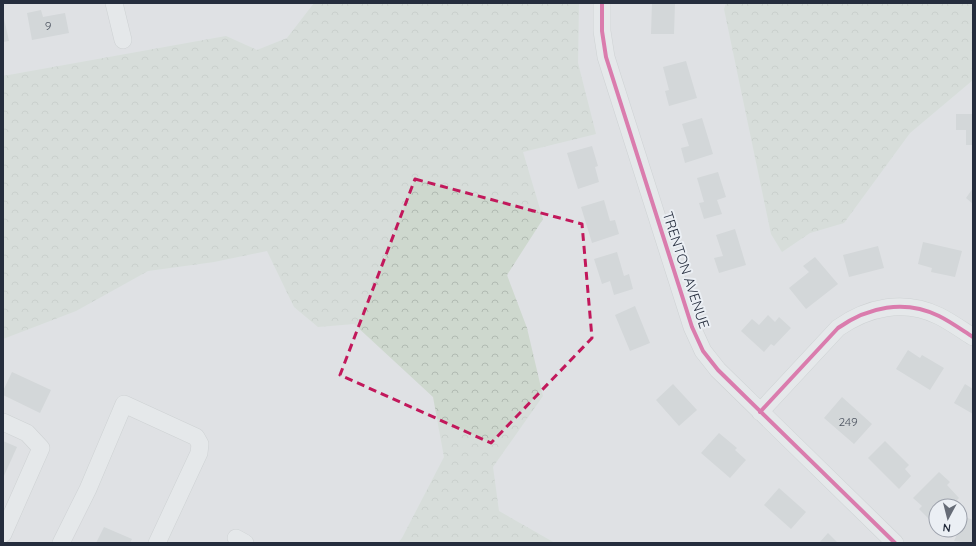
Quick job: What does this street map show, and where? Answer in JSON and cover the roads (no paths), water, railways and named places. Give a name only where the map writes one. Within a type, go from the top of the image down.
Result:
[{"type":"street","points":[[114,3],[123,40]]},
{"type":"street","name":"TRENTON AVENUE","points":[[602,3],[602,31],[606,57],[692,327],[704,351],[718,370],[895,543]]},
{"type":"street","points":[[760,412],[838,328],[869,310],[901,306],[920,309],[939,316],[973,337]]},
{"type":"street","points":[[61,543],[88,489],[124,404],[196,437],[200,444],[199,453],[157,543]]},
{"type":"street","points":[[3,422],[27,433],[41,448],[3,534]]},
{"type":"street","points":[[3,538],[15,543]]}]
